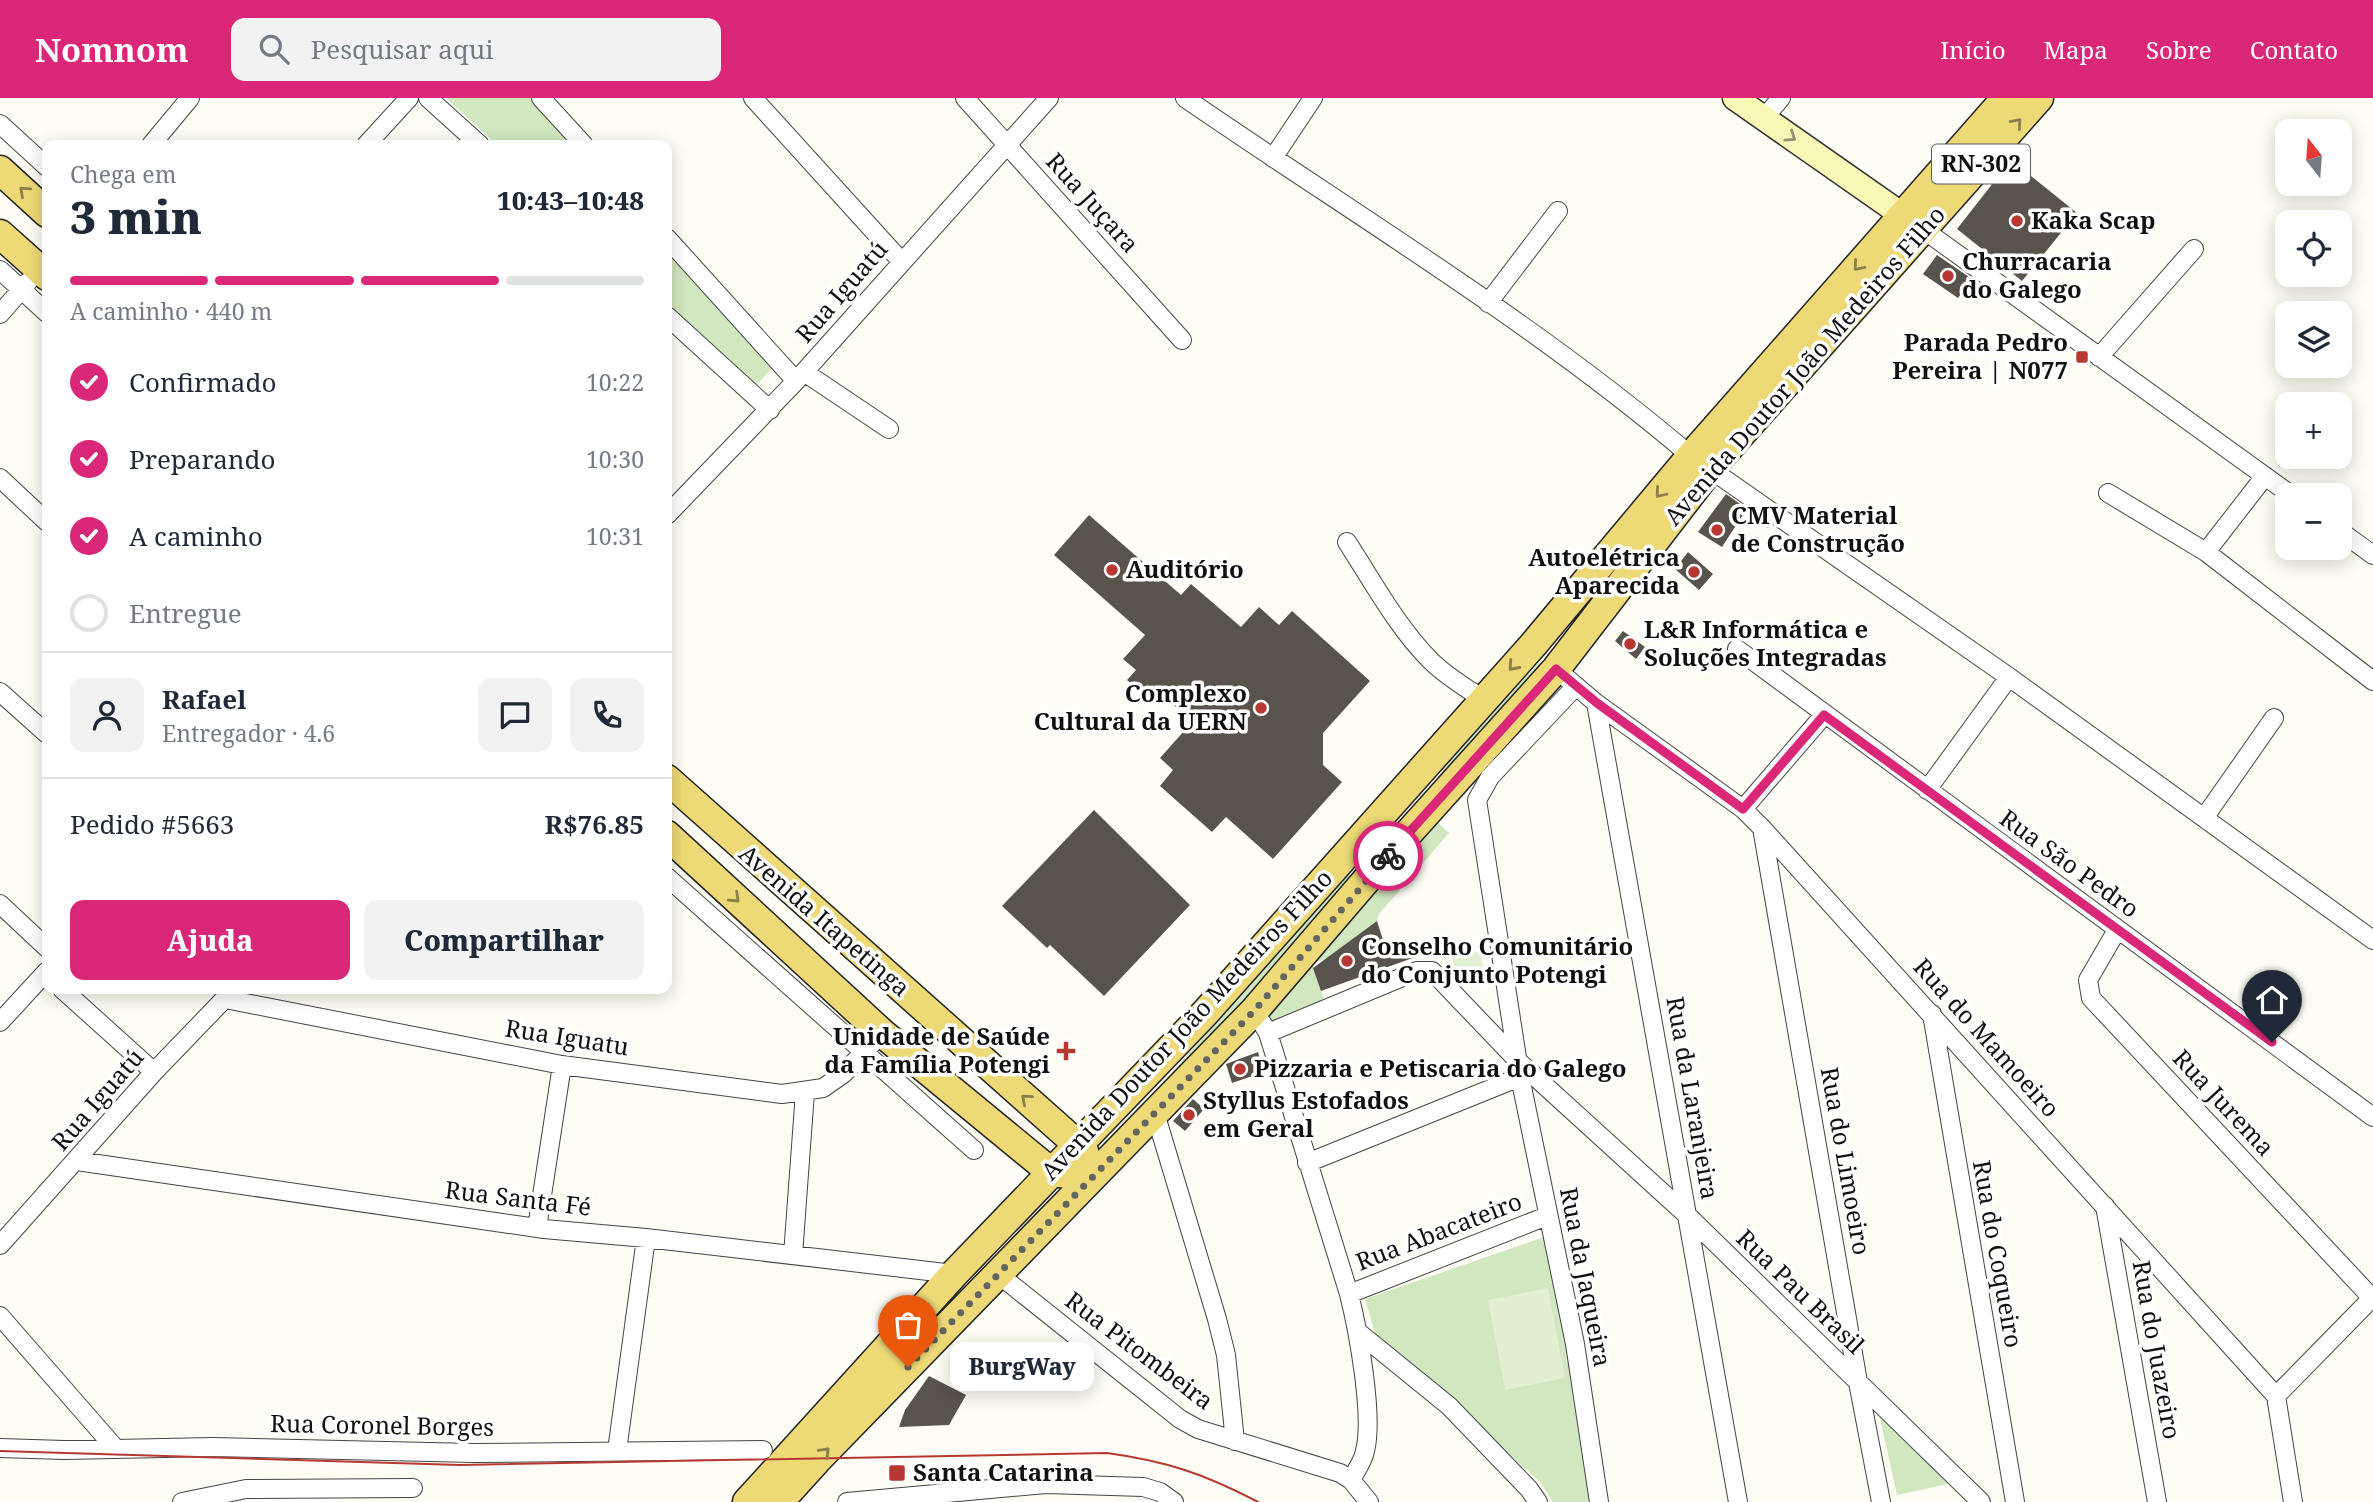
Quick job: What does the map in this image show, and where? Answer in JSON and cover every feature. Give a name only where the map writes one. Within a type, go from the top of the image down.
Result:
[{"type":"main road","points":[[1735,98],[1914,222]]},
{"type":"main road","name":"Avenida Doutor João Medeiros Filho","points":[[1914,222],[2006,98]]},
{"type":"main road","name":"Avenida Doutor João Medeiros Filho","points":[[747,1502],[954,1274],[1205,1013],[1583,586],[1701,462],[1914,222],[2039,98]]},
{"type":"main road","points":[[0,170],[42,208]]},
{"type":"main road","points":[[0,234],[36,278]]},
{"type":"main road","name":"Avenida Doutor João Medeiros Filho","points":[[779,1502],[1034,1237],[1091,1173],[1261,1022],[1369,877],[1528,701],[1566,678],[1701,462]]},
{"type":"main road","points":[[1528,701],[1543,670],[1594,601],[1588,589],[1583,586]]},
{"type":"main road","points":[[1369,877],[1362,866],[1367,853],[1413,800],[1425,767]]},
{"type":"main road","name":"Avenida Itapetinga","points":[[672,784],[1077,1144]]},
{"type":"main road","points":[[672,830],[695,805]]},
{"type":"main road","points":[[697,863],[724,832]]},
{"type":"main road","name":"Avenida Itapetinga","points":[[672,840],[873,1043],[1001,1128],[1051,1172]]},
{"type":"main road","points":[[1001,1128],[1019,1178],[1019,1206]]},
{"type":"main road","points":[[1051,1172],[1091,1173],[1084,1151],[1077,1144]]},
{"type":"street","points":[[155,140],[190,98]]},
{"type":"street","points":[[371,140],[409,98]]},
{"type":"street","points":[[428,98],[474,140]]},
{"type":"street","points":[[541,98],[579,140]]},
{"type":"street","points":[[753,98],[901,261]]},
{"type":"street","name":"Rua Juçara","points":[[965,98],[1182,340]]},
{"type":"street","name":"Rua Iguatú","points":[[672,510],[770,410],[1049,98]]},
{"type":"street","points":[[1185,98],[1488,303],[1630,405],[1701,462],[2009,677],[2373,940]]},
{"type":"street","points":[[1273,158],[1313,98]]},
{"type":"street","points":[[1764,118],[1781,98]]},
{"type":"street","points":[[0,124],[42,162]]},
{"type":"street","points":[[1488,303],[1558,211]]},
{"type":"street","points":[[1914,222],[2275,484]]},
{"type":"street","points":[[672,243],[800,377],[889,429]]},
{"type":"street","points":[[2099,356],[2194,248]]},
{"type":"street","points":[[0,270],[36,278]]},
{"type":"street","points":[[36,278],[42,297]]},
{"type":"street","points":[[0,314],[36,278]]},
{"type":"street","points":[[672,321],[770,410]]},
{"type":"street","points":[[2206,552],[2264,476]]},
{"type":"street","points":[[0,478],[42,517]]},
{"type":"street","points":[[2108,493],[2206,552],[2373,681]]},
{"type":"street","points":[[2352,540],[2373,555]]},
{"type":"street","points":[[1347,542],[1404,629],[1423,652],[1434,664],[1483,699]]},
{"type":"street","name":"Rua São Pedro","points":[[1737,649],[2373,1117]]},
{"type":"street","points":[[1927,790],[2009,677]]},
{"type":"street","name":"Rua do Mamoeiro","points":[[1566,678],[1743,809],[1762,828],[2276,1396]]},
{"type":"street","name":"Rua da Jaqueira","points":[[1566,678],[1490,777],[1477,800],[1520,1070],[1574,1344],[1599,1502]]},
{"type":"street","points":[[0,692],[42,730]]},
{"type":"street","name":"Rua da Laranjeira","points":[[1597,703],[1738,1502]]},
{"type":"street","points":[[1743,809],[1824,715]]},
{"type":"street","points":[[2204,818],[2274,718]]},
{"type":"street","name":"Rua do Limoeiro","points":[[1762,828],[1881,1502]]},
{"type":"street","name":"Avenida Itapetinga","points":[[672,881],[873,1043],[974,1150]]},
{"type":"street","points":[[0,904],[42,943]]},
{"type":"street","name":"Rua Jurema","points":[[2117,930],[2088,980],[2091,998],[2372,1297]]},
{"type":"street","name":"Rua Pau Brasil","points":[[1261,1022],[1417,971],[1432,971],[1520,1070],[1688,1216],[1981,1502]]},
{"type":"street","points":[[0,1022],[42,977]]},
{"type":"street","points":[[68,994],[154,1072]]},
{"type":"street","name":"Rua Iguatú","points":[[0,1245],[154,1072],[230,994]]},
{"type":"street","name":"Rua Iguatu","points":[[230,994],[562,1065],[782,1094],[823,1087],[844,1074],[873,1043]]},
{"type":"street","name":"Rua do Coqueiro","points":[[1932,1014],[2015,1502]]},
{"type":"street","points":[[1261,1022],[1349,1294],[1358,1332],[1368,1436],[1363,1460],[1351,1480]]},
{"type":"street","points":[[537,1228],[562,1065]]},
{"type":"street","points":[[1307,1163],[1520,1070]]},
{"type":"street","points":[[793,1255],[805,1092]]},
{"type":"street","points":[[1148,1120],[1217,1319],[1226,1355],[1235,1441]]},
{"type":"street","name":"Rua Santa Fé","points":[[77,1161],[537,1228],[954,1274]]},
{"type":"street","name":"Rua do Juazeiro","points":[[2105,1206],[2157,1502]]},
{"type":"street","name":"Rua Abacateiro","points":[[1349,1294],[1547,1216]]},
{"type":"street","points":[[617,1451],[646,1238]]},
{"type":"street","name":"Rua Pitombeira","points":[[998,1274],[1180,1419],[1198,1429],[1318,1465],[1351,1480],[1369,1502]]},
{"type":"street","points":[[2293,1502],[2276,1396],[2372,1297]]},
{"type":"street","points":[[0,1316],[116,1450]]},
{"type":"street","points":[[1358,1332],[1449,1406],[1529,1489],[1538,1502]]},
{"type":"street","name":"Rua Coronel Borges","points":[[0,1448],[116,1450],[213,1447],[474,1453],[763,1450]]},
{"type":"street","points":[[847,1502],[973,1496],[1046,1484],[1126,1485],[1160,1492],[1174,1502]]},
{"type":"street","points":[[182,1502],[246,1489],[413,1488]]},
{"type":"green space","points":[[446,98],[533,98],[571,140],[492,140]]},
{"type":"green space","points":[[672,255],[772,368],[756,386],[672,308]]},
{"type":"green space","points":[[1542,660],[1535,677],[1427,794],[1466,741]]},
{"type":"green space","points":[[1432,817],[1449,833],[1379,914],[1377,921],[1327,958],[1312,964],[1326,1005],[1270,1028],[1262,1014]]},
{"type":"green space","points":[[1347,873],[1357,882],[1231,1026],[1131,1119]]},
{"type":"green space","points":[[1480,951],[1486,981],[1458,987],[1452,957]]},
{"type":"green space","points":[[1547,1236],[1591,1502],[1553,1502],[1540,1482],[1469,1417],[1378,1344],[1365,1299]]},
{"type":"green space","points":[[1548,1288],[1565,1378],[1505,1390],[1488,1300]]},
{"type":"green space","points":[[1880,1418],[1953,1483],[1897,1495]]},
{"type":"building","name":"Kaka Scap","points":[[2011,160],[2077,213],[2022,281],[1957,229]]},
{"type":"building","name":"Churracaria do Galego","points":[[1937,255],[1972,279],[1958,298],[1923,274]]},
{"type":"building","points":[[1726,494],[1770,525],[1768,528],[1744,513],[1722,547],[1698,532]]},
{"type":"building","name":"Complexo Cultural da UERN","points":[[1089,515],[1181,595],[1191,584],[1241,627],[1259,607],[1279,625],[1292,611],[1370,681],[1323,733],[1323,765],[1342,782],[1273,859],[1226,817],[1212,832],[1160,786],[1173,770],[1160,758],[1192,722],[1152,685],[1144,694],[1127,680],[1136,670],[1123,659],[1145,635],[1054,555]]},
{"type":"building","name":"Autoelétrica Aparecida","points":[[1688,552],[1713,574],[1699,590],[1675,569]]},
{"type":"building","name":"L&R Informática e Soluções Integradas","points":[[1623,631],[1645,647],[1636,659],[1615,641]]},
{"type":"building","points":[[1094,810],[1190,905],[1104,996],[1050,945],[1047,948],[1002,906]]},
{"type":"building","name":"Conselho Comunitário do Conjunto Potengi","points":[[1377,921],[1385,946],[1405,939],[1421,955],[1321,991],[1313,968]]},
{"type":"building","name":"Pizzaria e Petiscaria do Galego","points":[[1258,1052],[1264,1072],[1232,1083],[1226,1064]]},
{"type":"building","name":"Styllus Estofados em Geral","points":[[1193,1099],[1204,1109],[1185,1131],[1173,1121]]},
{"type":"building","points":[[929,1376],[966,1395],[949,1425],[899,1427],[905,1410]]},
{"type":"tram line","points":[[0,1451],[460,1465],[1107,1453],[1185,1470],[1258,1502]]},
{"type":"way so far","points":[[908,1367],[1254,1011],[1388,856]]},
{"type":"place","name":"Kaka Scap","points":[[2017,221]]},
{"type":"place","name":"Churracaria do Galego","points":[[1948,276]]},
{"type":"place","name":"Parada Pedro Pereira | N077","points":[[2082,357]]},
{"type":"place","name":"CMV Material de Construção","points":[[1717,530]]},
{"type":"place","name":"Auditório","points":[[1112,570]]},
{"type":"place","name":"Autoelétrica Aparecida","points":[[1694,572]]},
{"type":"place","name":"L&R Informática e Soluções Integradas","points":[[1630,644]]},
{"type":"place","name":"Complexo Cultural da UERN","points":[[1261,708]]},
{"type":"place","name":"Conselho Comunitário do Conjunto Potengi","points":[[1347,961]]},
{"type":"place","name":"Unidade de Saúde da Família Potengi","points":[[1066,1051]]},
{"type":"place","name":"Pizzaria e Petiscaria do Galego","points":[[1240,1069]]},
{"type":"place","name":"Styllus Estofados em Geral","points":[[1189,1115]]},
{"type":"place","name":"BurgWay","points":[[908,1367]]},
{"type":"place","name":"Santa Catarina","points":[[897,1473]]},
{"type":"route","points":[[1388,856],[1556,669],[1597,703],[1743,809],[1824,715],[2272,1042]]}]
